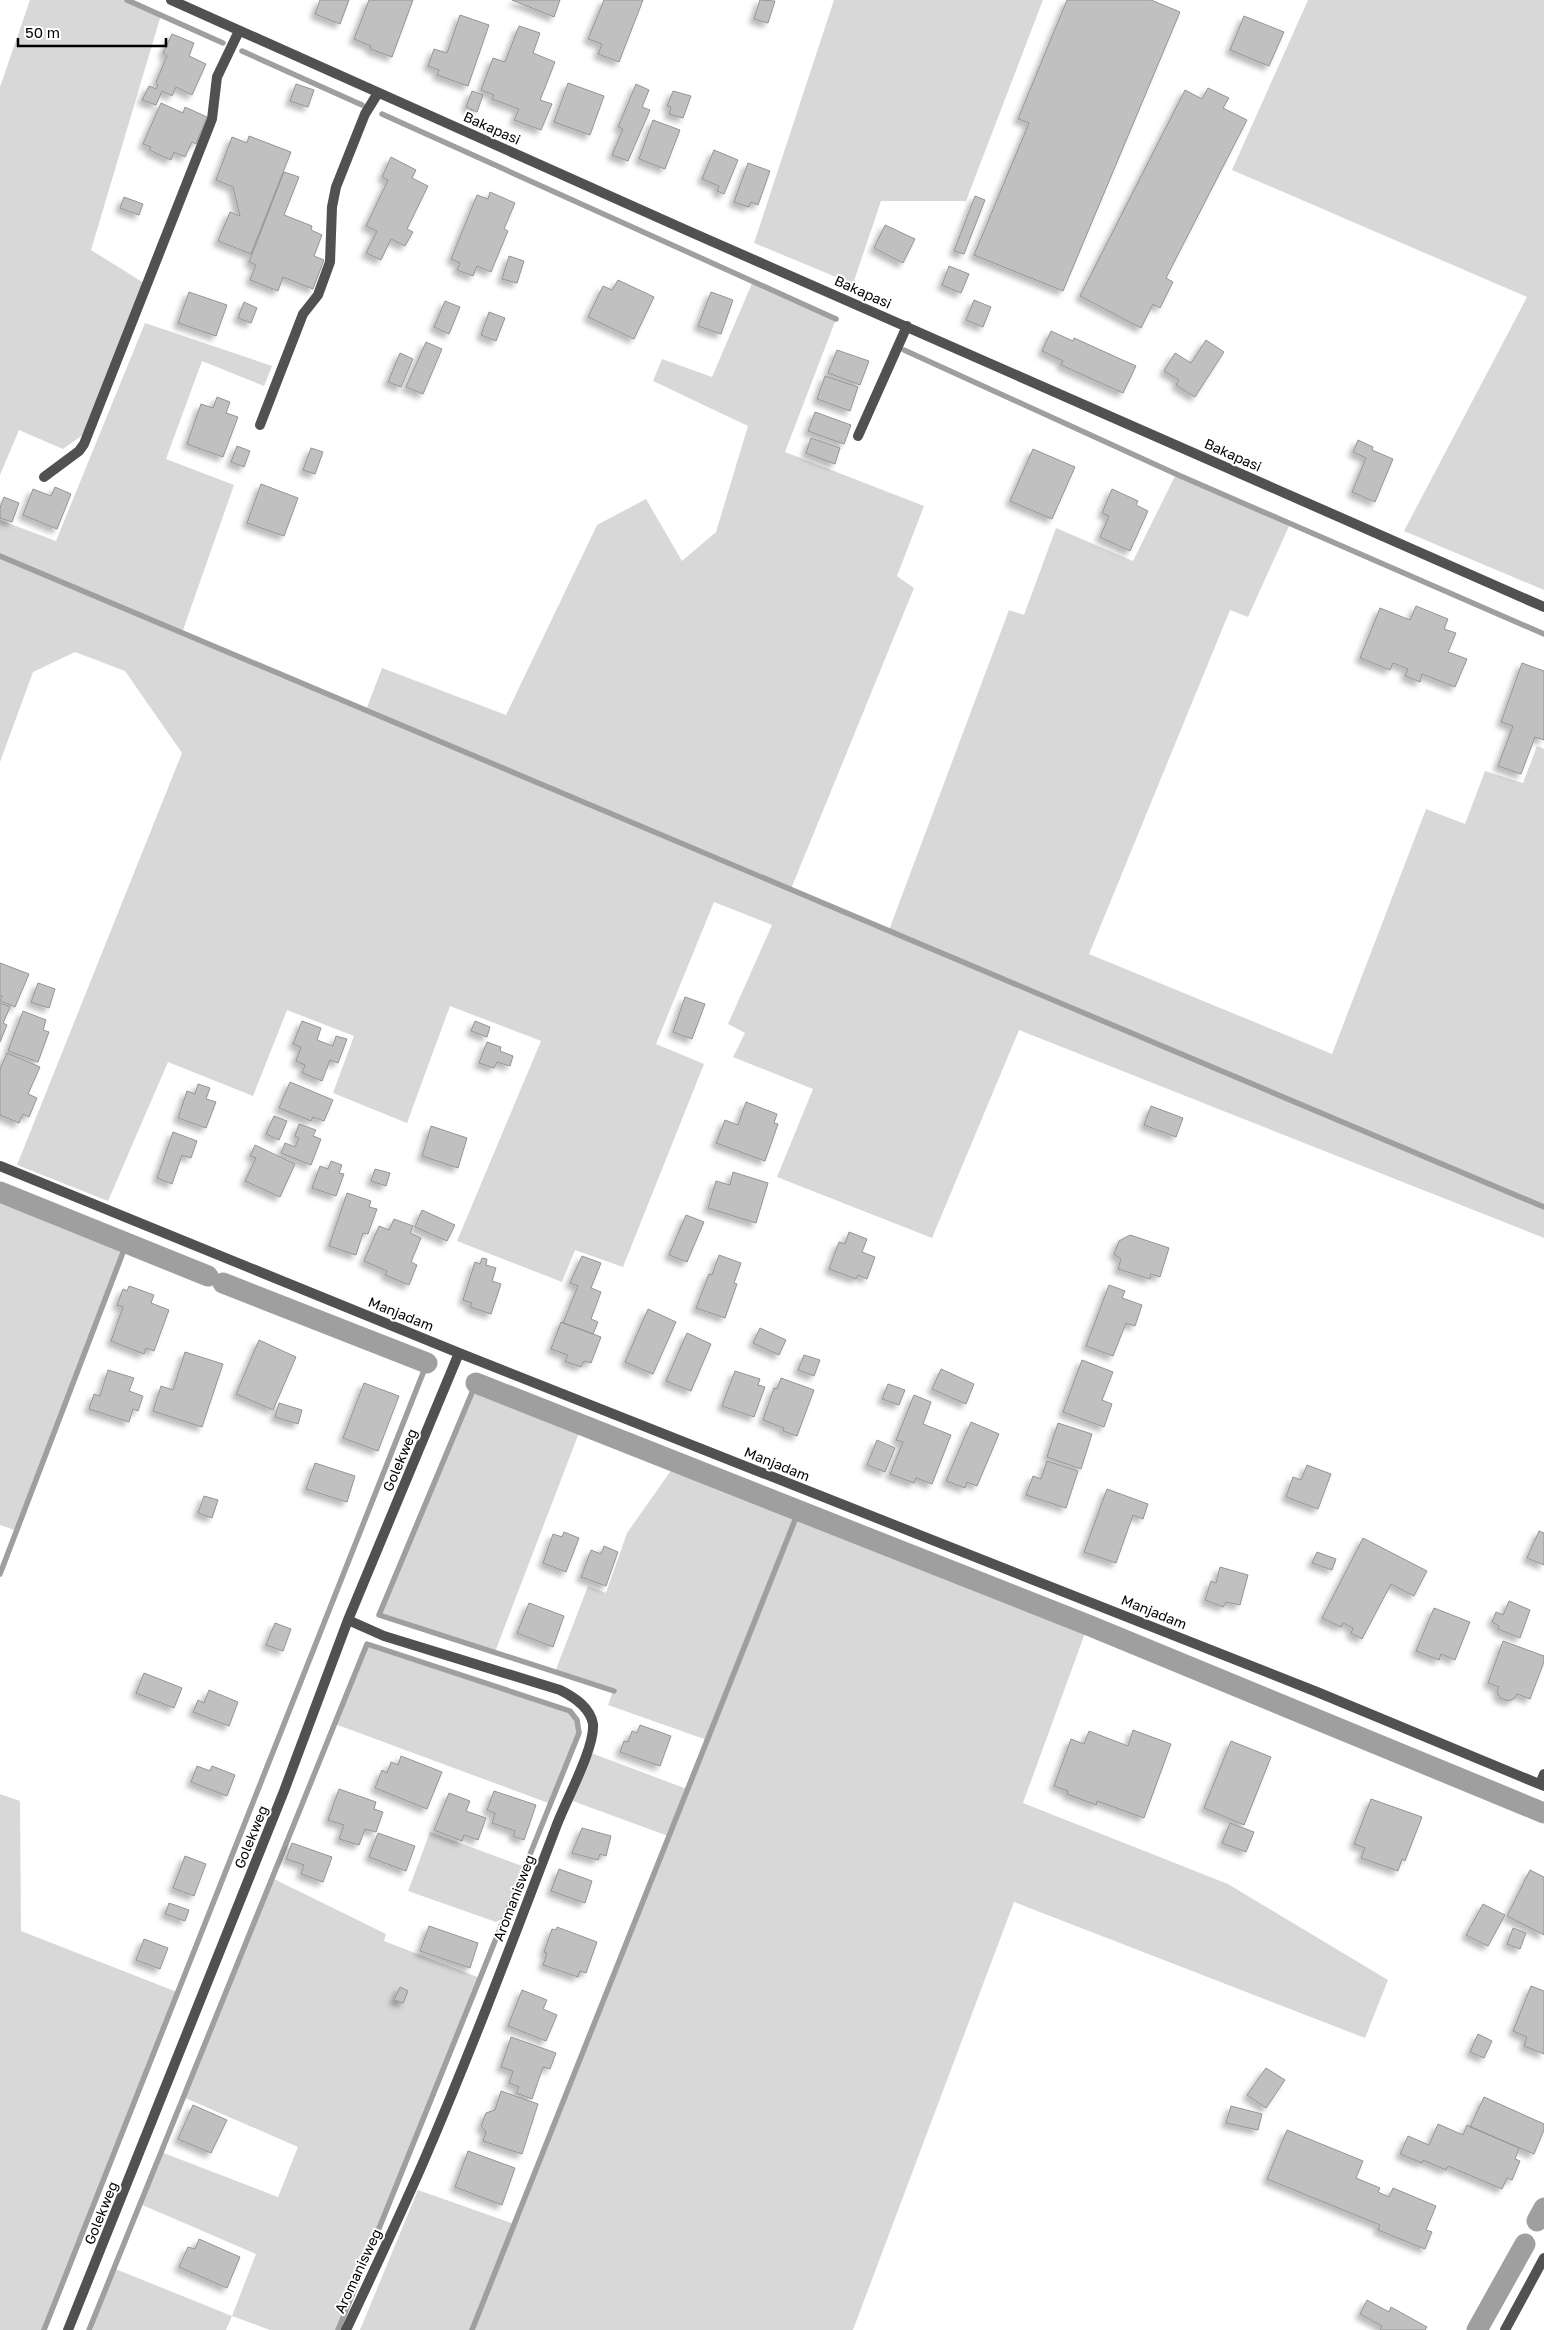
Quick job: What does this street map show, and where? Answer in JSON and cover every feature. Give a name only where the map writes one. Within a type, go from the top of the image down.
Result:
[{"type":"street","name":"Bakapasi","points":[[171,0],[1544,607]]},
{"type":"street","points":[[44,478],[84,444],[212,120],[216,77],[240,31]]},
{"type":"street","points":[[260,425],[303,314],[318,295],[330,262],[332,208],[336,188],[365,114],[378,93]]},
{"type":"street","points":[[858,436],[907,326]]},
{"type":"street","name":"Manjadam","points":[[0,1166],[459,1353],[1543,1782]]},
{"type":"street","name":"Golekweg","points":[[68,2330],[284,1791],[348,1620],[459,1353]]},
{"type":"street","name":"Aromanisweg","points":[[346,2330],[422,2165],[524,1915],[564,1804],[585,1758],[592,1733],[592,1722],[586,1710],[577,1698],[560,1690],[384,1636],[348,1620]]},
{"type":"street","points":[[1505,2330],[1544,2258]]},
{"type":"shaded area","points":[[30,0],[127,0],[161,15],[91,250],[144,283],[84,434],[63,449],[19,430],[0,475],[0,87]]},
{"type":"shaded area","points":[[834,0],[1043,0],[966,201],[881,201],[853,284],[754,243]]},
{"type":"shaded area","points":[[1308,0],[1544,0],[1544,590],[1404,531],[1527,297],[1232,170]]},
{"type":"shaded area","points":[[753,281],[836,319],[785,452],[924,506],[897,576],[914,588],[791,889],[889,930],[1009,610],[1024,615],[1056,528],[1133,561],[1176,474],[1290,524],[1248,617],[1230,610],[1089,954],[1332,1054],[1426,809],[1465,824],[1485,771],[1523,783],[1537,746],[1544,749],[1544,1238],[1019,1030],[932,1238],[777,1177],[813,1089],[733,1057],[745,1033],[728,1024],[772,925],[714,902],[656,1044],[704,1064],[623,1267],[575,1250],[562,1282],[457,1241],[541,1041],[450,1006],[407,1123],[333,1093],[354,1036],[287,1010],[253,1096],[168,1062],[108,1201],[17,1165],[182,753],[125,671],[75,652],[33,672],[0,762],[0,520],[56,541],[145,323],[272,366],[264,386],[202,361],[166,459],[234,485],[182,633],[366,710],[382,668],[506,715],[597,525],[646,499],[682,561],[716,532],[748,426],[653,381],[662,359],[712,377]]},
{"type":"shaded area","points":[[0,1192],[127,1242],[17,1531],[0,1525]]},
{"type":"shaded area","points":[[476,1383],[582,1425],[495,1652],[379,1615]]},
{"type":"shaded area","points":[[677,1462],[1088,1625],[1023,1803],[1228,1884],[1388,1980],[1365,2038],[1014,1902],[853,2330],[360,2330],[418,2190],[514,2224],[668,1836],[570,1800],[591,1753],[687,1789],[707,1740],[608,1705],[613,1691],[555,1672],[588,1586],[606,1593],[627,1533]]},
{"type":"shaded area","points":[[367,1644],[570,1711],[577,1720],[579,1733],[551,1804],[335,1724]]},
{"type":"shaded area","points":[[0,1794],[20,1801],[21,1931],[177,1992],[44,2330],[0,2330]]},
{"type":"shaded area","points":[[430,1832],[525,1867],[505,1917],[496,1922],[408,1891]]},
{"type":"shaded area","points":[[272,1878],[386,1934],[384,1941],[480,1978],[338,2330],[270,2330],[232,2316],[256,2254],[140,2204],[161,2152],[278,2197],[298,2147],[183,2097]]},
{"type":"shaded area","points":[[113,2268],[232,2316],[226,2330],[89,2330]]},
{"type":"building","points":[[320,0],[349,0],[340,24],[315,14]]},
{"type":"building","points":[[369,0],[413,0],[392,57],[370,49],[371,46],[354,39]]},
{"type":"building","points":[[512,0],[560,0],[554,17]]},
{"type":"building","points":[[604,0],[643,0],[619,62],[598,54],[602,44],[588,39]]},
{"type":"building","points":[[760,0],[775,1],[768,23],[754,19]]},
{"type":"building","points":[[1067,0],[1151,0],[1180,12],[1063,291],[974,255],[1029,123],[1018,119]]},
{"type":"building","points":[[460,15],[489,25],[468,86],[437,75],[439,70],[428,66],[434,49],[447,53]]},
{"type":"building","points":[[1244,16],[1284,32],[1269,66],[1230,50]]},
{"type":"building","points":[[519,26],[540,33],[533,53],[555,62],[540,100],[552,104],[541,130],[514,120],[519,109],[492,99],[494,95],[481,90],[493,58],[505,62]]},
{"type":"building","points":[[172,34],[194,43],[189,56],[206,64],[192,95],[176,87],[172,96],[162,91],[156,105],[142,100],[149,86],[156,89],[158,85],[156,82],[167,56],[163,53]]},
{"type":"building","points":[[568,83],[604,96],[590,135],[554,122]]},
{"type":"building","points":[[296,84],[314,90],[308,107],[290,101]]},
{"type":"building","points":[[636,84],[649,90],[642,107],[650,110],[628,161],[612,155],[623,129],[618,127]]},
{"type":"building","points":[[1208,88],[1229,98],[1223,108],[1247,120],[1166,278],[1173,282],[1160,308],[1153,304],[1141,328],[1080,296],[1185,90],[1202,99]]},
{"type":"building","points":[[472,91],[483,95],[477,112],[466,107]]},
{"type":"building","points":[[673,91],[691,96],[683,118],[669,114],[671,107],[667,106]]},
{"type":"building","points":[[161,103],[183,113],[185,107],[207,117],[196,144],[192,142],[185,157],[174,152],[171,160],[149,150],[151,147],[143,144]]},
{"type":"building","points":[[653,120],[680,130],[665,169],[639,159]]},
{"type":"building","points":[[249,136],[291,152],[251,254],[218,241],[230,212],[240,216],[233,187],[216,180],[232,137],[247,143]]},
{"type":"building","points":[[714,150],[738,160],[724,194],[717,191],[719,186],[702,179]]},
{"type":"building","points":[[391,157],[416,170],[412,178],[428,186],[407,229],[413,232],[405,246],[391,239],[381,260],[366,253],[377,231],[366,226],[388,180],[382,177]]},
{"type":"building","points":[[748,163],[770,171],[758,205],[751,202],[749,207],[734,202]]},
{"type":"building","points":[[284,172],[299,177],[284,215],[312,226],[311,230],[322,235],[314,256],[324,260],[313,289],[283,277],[278,291],[250,280],[256,265],[249,262]]},
{"type":"building","points":[[490,192],[515,203],[504,229],[508,231],[491,272],[477,266],[473,276],[457,270],[460,263],[451,259],[477,195],[488,199]]},
{"type":"building","points":[[975,196],[985,200],[964,254],[954,251]]},
{"type":"building","points":[[124,197],[143,204],[139,215],[120,208]]},
{"type":"building","points":[[885,225],[915,239],[903,263],[874,248]]},
{"type":"building","points":[[509,256],[524,261],[517,283],[502,279]]},
{"type":"building","points":[[949,266],[969,274],[961,293],[942,285]]},
{"type":"building","points":[[618,280],[654,297],[634,339],[588,317],[603,286],[612,290]]},
{"type":"building","points":[[189,292],[227,305],[216,336],[178,323]]},
{"type":"building","points":[[711,292],[733,300],[721,334],[698,326]]},
{"type":"building","points":[[974,300],[991,307],[983,327],[966,320]]},
{"type":"building","points":[[445,301],[460,307],[449,334],[434,327]]},
{"type":"building","points":[[244,302],[257,308],[251,323],[238,318]]},
{"type":"building","points":[[489,312],[505,318],[496,341],[481,335]]},
{"type":"building","points":[[1051,331],[1073,341],[1074,338],[1136,366],[1123,393],[1061,365],[1063,361],[1042,351]]},
{"type":"building","points":[[1206,340],[1224,352],[1195,397],[1176,385],[1179,380],[1164,371],[1175,353],[1191,363]]},
{"type":"building","points":[[426,342],[442,349],[423,394],[406,387]]},
{"type":"building","points":[[837,350],[869,361],[860,385],[828,373]]},
{"type":"building","points":[[400,353],[413,359],[401,387],[388,382]]},
{"type":"building","points":[[825,376],[858,387],[850,411],[817,399]]},
{"type":"building","points":[[217,397],[230,402],[226,413],[238,417],[223,457],[187,444],[201,404],[213,408]]},
{"type":"building","points":[[815,412],[851,425],[844,444],[808,431]]},
{"type":"building","points":[[811,438],[840,448],[835,464],[806,453]]},
{"type":"building","points":[[1358,440],[1373,447],[1372,450],[1393,459],[1375,502],[1352,492],[1366,458],[1353,452]]},
{"type":"building","points":[[237,446],[250,451],[244,467],[231,462]]},
{"type":"building","points":[[311,448],[323,452],[315,474],[303,470]]},
{"type":"building","points":[[1033,449],[1075,467],[1052,519],[1010,501]]},
{"type":"building","points":[[261,484],[298,498],[284,536],[247,523]]},
{"type":"building","points":[[55,487],[71,494],[57,529],[23,515],[33,489],[51,496]]},
{"type":"building","points":[[1112,489],[1138,501],[1136,505],[1148,511],[1130,551],[1100,537],[1109,516],[1102,513]]},
{"type":"building","points":[[4,497],[19,503],[12,522],[0,518],[0,508]]},
{"type":"building","points":[[1416,606],[1448,619],[1444,629],[1456,633],[1448,652],[1467,659],[1455,687],[1422,674],[1420,682],[1405,676],[1408,669],[1393,663],[1390,670],[1360,658],[1380,608],[1410,620]]},
{"type":"building","points":[[1522,663],[1544,671],[1544,740],[1535,737],[1521,774],[1498,766],[1513,726],[1501,722]]},
{"type":"building","points":[[0,963],[29,974],[15,1007],[0,1001],[2,996],[0,996]]},
{"type":"building","points":[[38,983],[55,989],[49,1008],[31,1002]]},
{"type":"building","points":[[685,997],[705,1004],[692,1039],[673,1032]]},
{"type":"building","points":[[0,1003],[10,1007],[3,1023],[7,1025],[0,1042]]},
{"type":"building","points":[[23,1011],[46,1020],[43,1030],[49,1032],[38,1062],[8,1051]]},
{"type":"building","points":[[302,1021],[321,1028],[317,1040],[333,1046],[336,1036],[347,1039],[338,1063],[330,1060],[322,1081],[302,1073],[305,1065],[296,1061],[301,1047],[293,1044]]},
{"type":"building","points":[[475,1021],[490,1027],[487,1037],[471,1031]]},
{"type":"building","points":[[487,1042],[501,1047],[500,1051],[513,1056],[510,1066],[497,1062],[494,1068],[479,1063]]},
{"type":"building","points":[[7,1053],[40,1067],[28,1094],[37,1098],[29,1117],[23,1114],[19,1123],[0,1115],[0,1069]]},
{"type":"building","points":[[290,1082],[333,1100],[324,1121],[313,1117],[311,1121],[279,1108]]},
{"type":"building","points":[[198,1084],[210,1088],[206,1099],[216,1102],[206,1128],[178,1118],[187,1091],[195,1094]]},
{"type":"building","points":[[746,1102],[777,1114],[774,1123],[778,1124],[765,1161],[716,1143],[725,1120],[738,1125]]},
{"type":"building","points":[[1151,1106],[1183,1118],[1176,1137],[1144,1125]]},
{"type":"building","points":[[274,1116],[287,1121],[279,1140],[266,1134]]},
{"type":"building","points":[[299,1124],[316,1130],[313,1136],[321,1139],[311,1165],[281,1153],[285,1143],[295,1147],[299,1138],[295,1136]]},
{"type":"building","points":[[431,1126],[467,1138],[458,1168],[422,1156]]},
{"type":"building","points":[[173,1132],[197,1141],[191,1158],[182,1155],[172,1184],[157,1178]]},
{"type":"building","points":[[255,1145],[295,1164],[280,1197],[245,1181],[256,1158],[250,1156]]},
{"type":"building","points":[[331,1161],[342,1165],[339,1173],[344,1174],[336,1196],[312,1188],[320,1166],[328,1169]]},
{"type":"building","points":[[375,1169],[390,1173],[386,1186],[371,1181]]},
{"type":"building","points":[[733,1172],[768,1183],[756,1223],[708,1208],[716,1181],[730,1185]]},
{"type":"building","points":[[347,1193],[371,1201],[369,1207],[377,1209],[368,1234],[363,1233],[356,1255],[329,1246]]},
{"type":"building","points":[[422,1210],[455,1225],[447,1241],[415,1227]]},
{"type":"building","points":[[686,1215],[704,1222],[687,1262],[669,1255]]},
{"type":"building","points":[[394,1219],[413,1226],[410,1233],[421,1238],[411,1262],[417,1265],[409,1285],[385,1275],[387,1271],[364,1261],[379,1226],[389,1230]]},
{"type":"building","points":[[849,1232],[867,1239],[862,1252],[875,1257],[867,1279],[858,1275],[856,1279],[829,1269],[839,1242],[845,1244]]},
{"type":"building","points":[[1130,1235],[1169,1248],[1160,1277],[1151,1274],[1150,1279],[1118,1269],[1121,1259],[1114,1254],[1119,1241]]},
{"type":"building","points":[[719,1255],[741,1263],[734,1283],[737,1284],[725,1318],[696,1308],[709,1274],[712,1275]]},
{"type":"building","points":[[582,1256],[601,1263],[591,1288],[601,1292],[591,1319],[598,1322],[593,1334],[563,1323],[578,1286],[570,1283]]},
{"type":"building","points":[[482,1258],[487,1259],[486,1265],[496,1268],[492,1281],[501,1284],[491,1314],[470,1307],[472,1303],[463,1300],[475,1262],[480,1264]]},
{"type":"building","points":[[1109,1285],[1125,1291],[1122,1298],[1142,1305],[1135,1326],[1126,1323],[1113,1356],[1086,1346]]},
{"type":"building","points":[[129,1286],[154,1295],[151,1303],[169,1310],[154,1351],[146,1348],[144,1354],[111,1341],[123,1307],[117,1305],[123,1289],[127,1291]]},
{"type":"building","points":[[648,1309],[676,1322],[653,1374],[625,1362]]},
{"type":"building","points":[[561,1322],[601,1337],[591,1363],[584,1361],[581,1367],[565,1361],[568,1355],[551,1349]]},
{"type":"building","points":[[760,1328],[786,1340],[779,1355],[753,1343]]},
{"type":"building","points":[[687,1333],[711,1344],[691,1391],[666,1381]]},
{"type":"building","points":[[259,1340],[296,1357],[273,1410],[236,1394]]},
{"type":"building","points":[[185,1352],[223,1364],[202,1427],[153,1411],[161,1386],[173,1390]]},
{"type":"building","points":[[804,1355],[820,1360],[814,1376],[798,1370]]},
{"type":"building","points":[[1082,1360],[1113,1372],[1102,1400],[1112,1404],[1104,1427],[1063,1412]]},
{"type":"building","points":[[941,1369],[974,1384],[966,1404],[932,1389]]},
{"type":"building","points":[[108,1370],[134,1378],[129,1391],[143,1396],[138,1411],[133,1409],[129,1422],[89,1409],[94,1394],[100,1396]]},
{"type":"building","points":[[735,1371],[760,1379],[758,1385],[765,1387],[754,1417],[722,1406]]},
{"type":"building","points":[[781,1378],[814,1390],[797,1436],[783,1431],[784,1428],[763,1420],[774,1388],[777,1389]]},
{"type":"building","points":[[364,1383],[399,1396],[378,1451],[343,1438]]},
{"type":"building","points":[[888,1384],[905,1390],[899,1405],[882,1399]]},
{"type":"building","points":[[914,1395],[931,1402],[923,1424],[951,1435],[932,1484],[916,1478],[914,1483],[890,1474],[903,1442],[896,1440]]},
{"type":"building","points":[[279,1403],[302,1410],[298,1424],[275,1417]]},
{"type":"building","points":[[971,1422],[999,1434],[977,1486],[967,1482],[965,1488],[946,1481]]},
{"type":"building","points":[[1058,1423],[1092,1434],[1081,1469],[1047,1457]]},
{"type":"building","points":[[877,1440],[895,1448],[885,1472],[867,1465]]},
{"type":"building","points":[[1047,1461],[1078,1471],[1066,1508],[1026,1495],[1033,1476],[1041,1479]]},
{"type":"building","points":[[315,1463],[355,1476],[347,1502],[306,1489]]},
{"type":"building","points":[[1307,1465],[1331,1474],[1318,1509],[1286,1497],[1293,1477],[1301,1480]]},
{"type":"building","points":[[1107,1489],[1148,1504],[1143,1519],[1133,1515],[1116,1563],[1084,1552]]},
{"type":"building","points":[[204,1496],[218,1500],[212,1518],[198,1513]]},
{"type":"building","points":[[1539,1531],[1544,1533],[1544,1565],[1527,1558]]},
{"type":"building","points":[[564,1532],[579,1538],[566,1572],[543,1563],[553,1534],[562,1537]]},
{"type":"building","points":[[1363,1538],[1427,1571],[1414,1596],[1391,1584],[1362,1639],[1351,1633],[1353,1628],[1343,1623],[1341,1627],[1322,1618]]},
{"type":"building","points":[[604,1546],[618,1552],[606,1586],[581,1577],[591,1550],[601,1554]]},
{"type":"building","points":[[1317,1552],[1336,1559],[1332,1570],[1312,1563]]},
{"type":"building","points":[[1220,1567],[1248,1575],[1240,1605],[1226,1602],[1223,1607],[1205,1600],[1211,1581],[1216,1583]]},
{"type":"building","points":[[1509,1601],[1530,1610],[1520,1638],[1498,1629],[1499,1626],[1492,1622],[1496,1612],[1503,1615]]},
{"type":"building","points":[[529,1603],[564,1616],[553,1647],[517,1633]]},
{"type":"building","points":[[1434,1608],[1470,1622],[1455,1660],[1441,1654],[1439,1660],[1416,1651]]},
{"type":"building","points":[[275,1623],[291,1629],[283,1651],[266,1645]]},
{"type":"building","points":[[1503,1641],[1544,1656],[1544,1662],[1530,1699],[1517,1694],[1515,1698],[1509,1701],[1500,1698],[1497,1691],[1499,1687],[1488,1683]]},
{"type":"building","points":[[144,1673],[182,1688],[174,1708],[136,1693]]},
{"type":"building","points":[[209,1690],[238,1702],[229,1726],[193,1712],[198,1700],[204,1703]]},
{"type":"building","points":[[640,1725],[671,1736],[660,1766],[620,1752],[624,1741],[628,1742],[632,1731],[637,1733]]},
{"type":"building","points":[[1133,1730],[1171,1744],[1144,1818],[1097,1801],[1096,1805],[1067,1794],[1068,1791],[1054,1786],[1071,1739],[1084,1744],[1089,1731],[1128,1746]]},
{"type":"building","points":[[1231,1741],[1271,1757],[1244,1825],[1204,1808]]},
{"type":"building","points":[[401,1756],[442,1772],[427,1809],[375,1788],[382,1770],[387,1773],[391,1762],[398,1765]]},
{"type":"building","points":[[197,1766],[210,1771],[212,1766],[235,1775],[227,1796],[191,1782]]},
{"type":"building","points":[[339,1789],[376,1802],[374,1809],[383,1812],[376,1832],[365,1829],[359,1845],[339,1839],[344,1825],[328,1820]]},
{"type":"building","points":[[494,1791],[536,1805],[524,1840],[513,1836],[515,1831],[492,1823],[495,1813],[487,1810]]},
{"type":"building","points":[[449,1793],[470,1801],[466,1811],[486,1818],[478,1840],[464,1835],[462,1841],[434,1830]]},
{"type":"building","points":[[1371,1799],[1422,1817],[1405,1861],[1402,1859],[1398,1871],[1361,1858],[1365,1848],[1354,1844]]},
{"type":"building","points":[[1230,1823],[1254,1832],[1246,1852],[1222,1843]]},
{"type":"building","points":[[582,1828],[611,1836],[606,1856],[600,1854],[598,1860],[572,1853]]},
{"type":"building","points":[[378,1833],[415,1846],[406,1871],[369,1857]]},
{"type":"building","points":[[292,1843],[332,1857],[323,1882],[301,1874],[304,1865],[286,1859]]},
{"type":"building","points":[[185,1856],[206,1864],[194,1896],[173,1888]]},
{"type":"building","points":[[559,1869],[592,1881],[585,1903],[551,1891]]},
{"type":"building","points":[[1530,1870],[1544,1877],[1544,1935],[1507,1916]]},
{"type":"building","points":[[169,1903],[189,1910],[185,1921],[165,1914]]},
{"type":"building","points":[[1483,1904],[1505,1915],[1488,1946],[1466,1935]]},
{"type":"building","points":[[429,1926],[478,1943],[470,1968],[420,1951]]},
{"type":"building","points":[[557,1927],[597,1942],[586,1973],[580,1971],[578,1977],[543,1965],[547,1953],[544,1952],[552,1929],[556,1930]]},
{"type":"building","points":[[1513,1928],[1526,1933],[1520,1949],[1507,1944]]},
{"type":"building","points":[[144,1939],[168,1948],[160,1969],[136,1960]]},
{"type":"building","points":[[1531,1986],[1544,1991],[1544,2054],[1524,2046],[1527,2037],[1513,2031]]},
{"type":"building","points":[[400,1987],[408,1991],[403,2003],[394,2000]]},
{"type":"building","points":[[522,1990],[547,2000],[543,2009],[557,2015],[546,2041],[508,2026]]},
{"type":"building","points":[[1478,2034],[1492,2041],[1484,2058],[1470,2052]]},
{"type":"building","points":[[511,2037],[556,2053],[550,2069],[543,2067],[532,2099],[516,2093],[519,2087],[509,2083],[513,2071],[501,2067]]},
{"type":"building","points":[[1266,2068],[1285,2080],[1266,2108],[1247,2095]]},
{"type":"building","points":[[501,2091],[538,2104],[522,2154],[483,2141],[486,2132],[481,2126],[486,2113],[495,2110]]},
{"type":"building","points":[[1484,2097],[1544,2124],[1544,2130],[1534,2154],[1470,2127]]},
{"type":"building","points":[[193,2105],[227,2120],[211,2153],[178,2139]]},
{"type":"building","points":[[1231,2106],[1262,2114],[1258,2130],[1226,2123]]},
{"type":"building","points":[[1438,2124],[1463,2135],[1467,2125],[1519,2148],[1515,2159],[1520,2161],[1512,2180],[1507,2178],[1502,2189],[1448,2166],[1446,2170],[1423,2160],[1422,2163],[1400,2154],[1408,2136],[1429,2145]]},
{"type":"building","points":[[1287,2130],[1363,2161],[1356,2178],[1380,2188],[1378,2192],[1389,2197],[1393,2188],[1436,2206],[1426,2230],[1432,2232],[1425,2249],[1378,2230],[1380,2225],[1267,2179]]},
{"type":"building","points":[[468,2151],[515,2168],[502,2205],[455,2187]]},
{"type":"building","points":[[199,2239],[240,2257],[227,2288],[179,2267],[188,2247],[195,2249]]},
{"type":"building","points":[[1367,2300],[1389,2312],[1391,2307],[1427,2327],[1425,2330],[1380,2330],[1382,2326],[1360,2314]]},
{"type":"waterway","points":[[127,0],[223,43]]},
{"type":"waterway","points":[[242,51],[362,105]]},
{"type":"waterway","points":[[382,114],[836,319]]},
{"type":"waterway","points":[[904,350],[1176,474],[1544,634]]},
{"type":"waterway","points":[[0,556],[1544,1207]]},
{"type":"waterway","points":[[0,1192],[208,1276]]},
{"type":"waterway","points":[[0,1574],[127,1242]]},
{"type":"waterway","points":[[223,1283],[427,1363]]},
{"type":"waterway","points":[[44,2330],[427,1363]]},
{"type":"waterway","points":[[476,1383],[379,1615],[614,1691]]},
{"type":"waterway","points":[[476,1383],[1088,1625],[1544,1813]]},
{"type":"waterway","points":[[472,2330],[799,1510]]},
{"type":"waterway","points":[[89,2330],[367,1644],[570,1711],[577,1720],[579,1733],[338,2330]]},
{"type":"waterway","points":[[1537,2221],[1544,2208]]},
{"type":"waterway","points":[[1477,2330],[1525,2244]]}]
